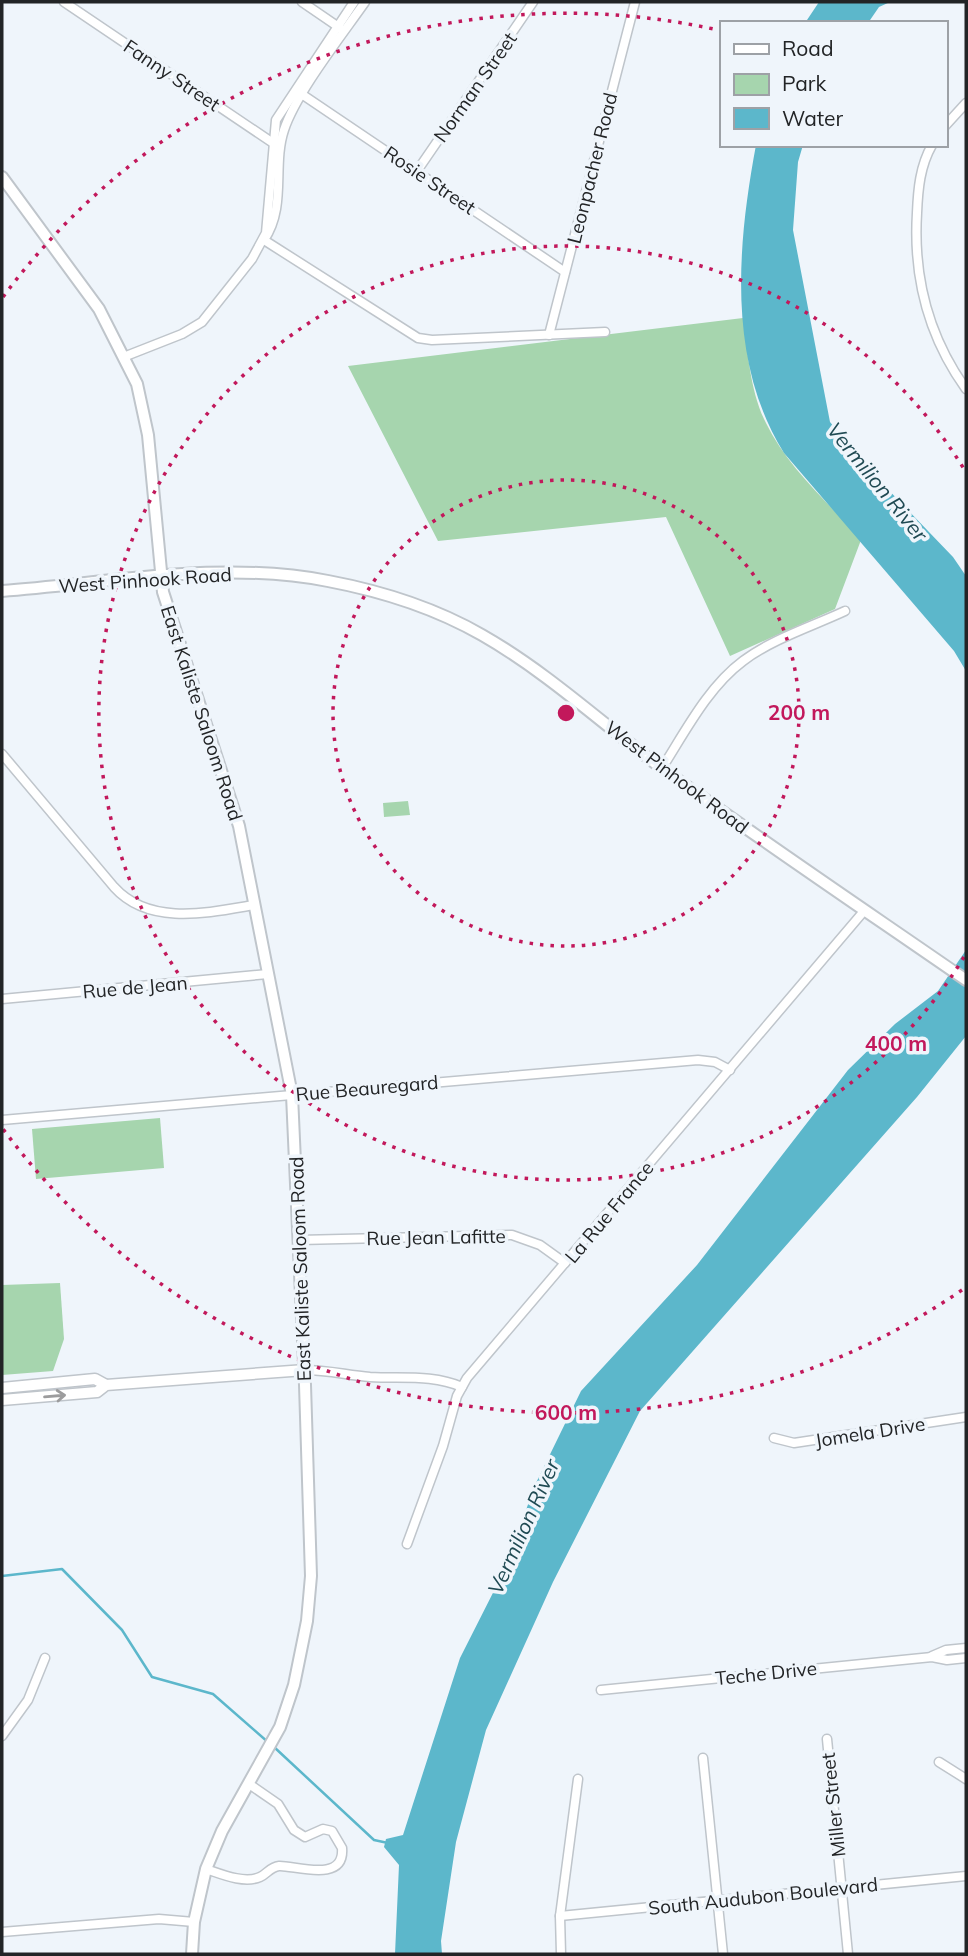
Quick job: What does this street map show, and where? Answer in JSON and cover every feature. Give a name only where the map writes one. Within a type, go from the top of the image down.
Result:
[{"type":"main road","name":"East Kaliste Saloom Road","points":[[2,177],[94,302],[126,356],[137,384],[147,422],[161,577],[172,626],[232,799],[292,1095],[310,1594],[300,1658],[280,1727],[222,1831],[206,1869],[194,1922],[192,1954]]},
{"type":"main road","name":"West Pinhook Road","points":[[2,591],[161,577],[245,573],[296,576],[358,587],[427,609],[479,633],[520,660],[662,768],[966,980]]},
{"type":"street","name":"Fanny Street","points":[[64,2],[276,145]]},
{"type":"street","points":[[302,2],[341,29]]},
{"type":"street","points":[[276,145],[354,2]]},
{"type":"street","points":[[126,356],[202,322],[221,303],[264,240],[276,145],[276,120],[294,89],[365,2]]},
{"type":"street","name":"Norman Street","points":[[417,171],[533,2]]},
{"type":"street","name":"Leonpacher Road","points":[[549,335],[635,2]]},
{"type":"street","name":"Rosie Street","points":[[294,89],[565,272]]},
{"type":"street","points":[[947,124],[966,103]]},
{"type":"street","points":[[931,147],[918,192],[915,236],[921,296],[947,360],[966,389]]},
{"type":"street","points":[[264,240],[418,338],[432,340],[605,332]]},
{"type":"street","points":[[662,768],[711,695],[735,667],[755,653],[845,611]]},
{"type":"street","points":[[2,754],[114,887],[135,905],[161,913],[254,905]]},
{"type":"street","name":"La Rue France","points":[[407,1544],[461,1387],[864,911]]},
{"type":"street","name":"Rue de Jean","points":[[2,999],[268,974]]},
{"type":"street","name":"Rue Beauregard","points":[[2,1121],[698,1060],[715,1062],[730,1070]]},
{"type":"street","name":"Rue Jean Lafitte","points":[[299,1240],[512,1235],[540,1245],[565,1263]]},
{"type":"street","points":[[2,1388],[95,1379],[106,1385],[304,1370],[339,1371],[372,1377],[421,1378],[461,1387]]},
{"type":"street","points":[[2,1401],[97,1392],[106,1385]]},
{"type":"street","name":"Jomela Drive","points":[[774,1438],[794,1443],[966,1417]]},
{"type":"street","name":"Teche Drive","points":[[932,1657],[946,1650],[966,1648]]},
{"type":"street","name":"Teche Drive","points":[[601,1690],[932,1657],[947,1660],[966,1658]]},
{"type":"street","points":[[2,1736],[28,1700],[45,1658]]},
{"type":"street","name":"Miller Street","points":[[827,1739],[848,1954]]},
{"type":"street","points":[[703,1758],[723,1954]]},
{"type":"street","points":[[939,1762],[966,1779]]},
{"type":"street","points":[[561,1954],[560,1916],[578,1779]]},
{"type":"street","points":[[206,1869],[250,1879],[278,1866],[309,1871],[333,1866],[340,1860],[342,1848],[332,1831],[323,1829],[305,1837],[298,1833],[278,1804],[250,1784]]},
{"type":"street","name":"South Audubon Boulevard","points":[[560,1916],[966,1876]]},
{"type":"street","points":[[2,1932],[159,1919],[194,1922]]},
{"type":"green space","points":[[743,318],[753,385],[766,423],[797,470],[861,540],[835,609],[730,656],[666,517],[438,541],[348,366]]},
{"type":"green space","points":[[408,801],[410,815],[384,817],[383,803]]},
{"type":"green space","points":[[160,1118],[164,1168],[36,1179],[32,1129]]},
{"type":"green space","points":[[60,1283],[64,1339],[53,1371],[2,1375],[2,1285]]},
{"type":"water","points":[[819,2],[890,2],[879,7],[869,21],[806,21]]},
{"type":"water","name":"Vermilion River","points":[[756,147],[802,147],[798,162],[793,230],[830,422],[879,480],[953,557],[966,576],[966,671],[954,651],[784,453],[766,418],[753,381],[745,342],[742,303],[741,263]]},
{"type":"water","name":"Vermilion River","points":[[966,950],[966,1036],[917,1097],[640,1411],[553,1582],[486,1730],[456,1842],[441,1941],[442,1954],[395,1954],[399,1865],[384,1847],[386,1839],[403,1835],[460,1658],[501,1577],[536,1483],[581,1391],[697,1265],[848,1070],[895,1024],[938,991]]},
{"type":"waterway","points":[[2,1576],[62,1569],[122,1630],[152,1677],[213,1694],[269,1743]]},
{"type":"waterway","points":[[274,1747],[374,1840],[388,1843]]}]
